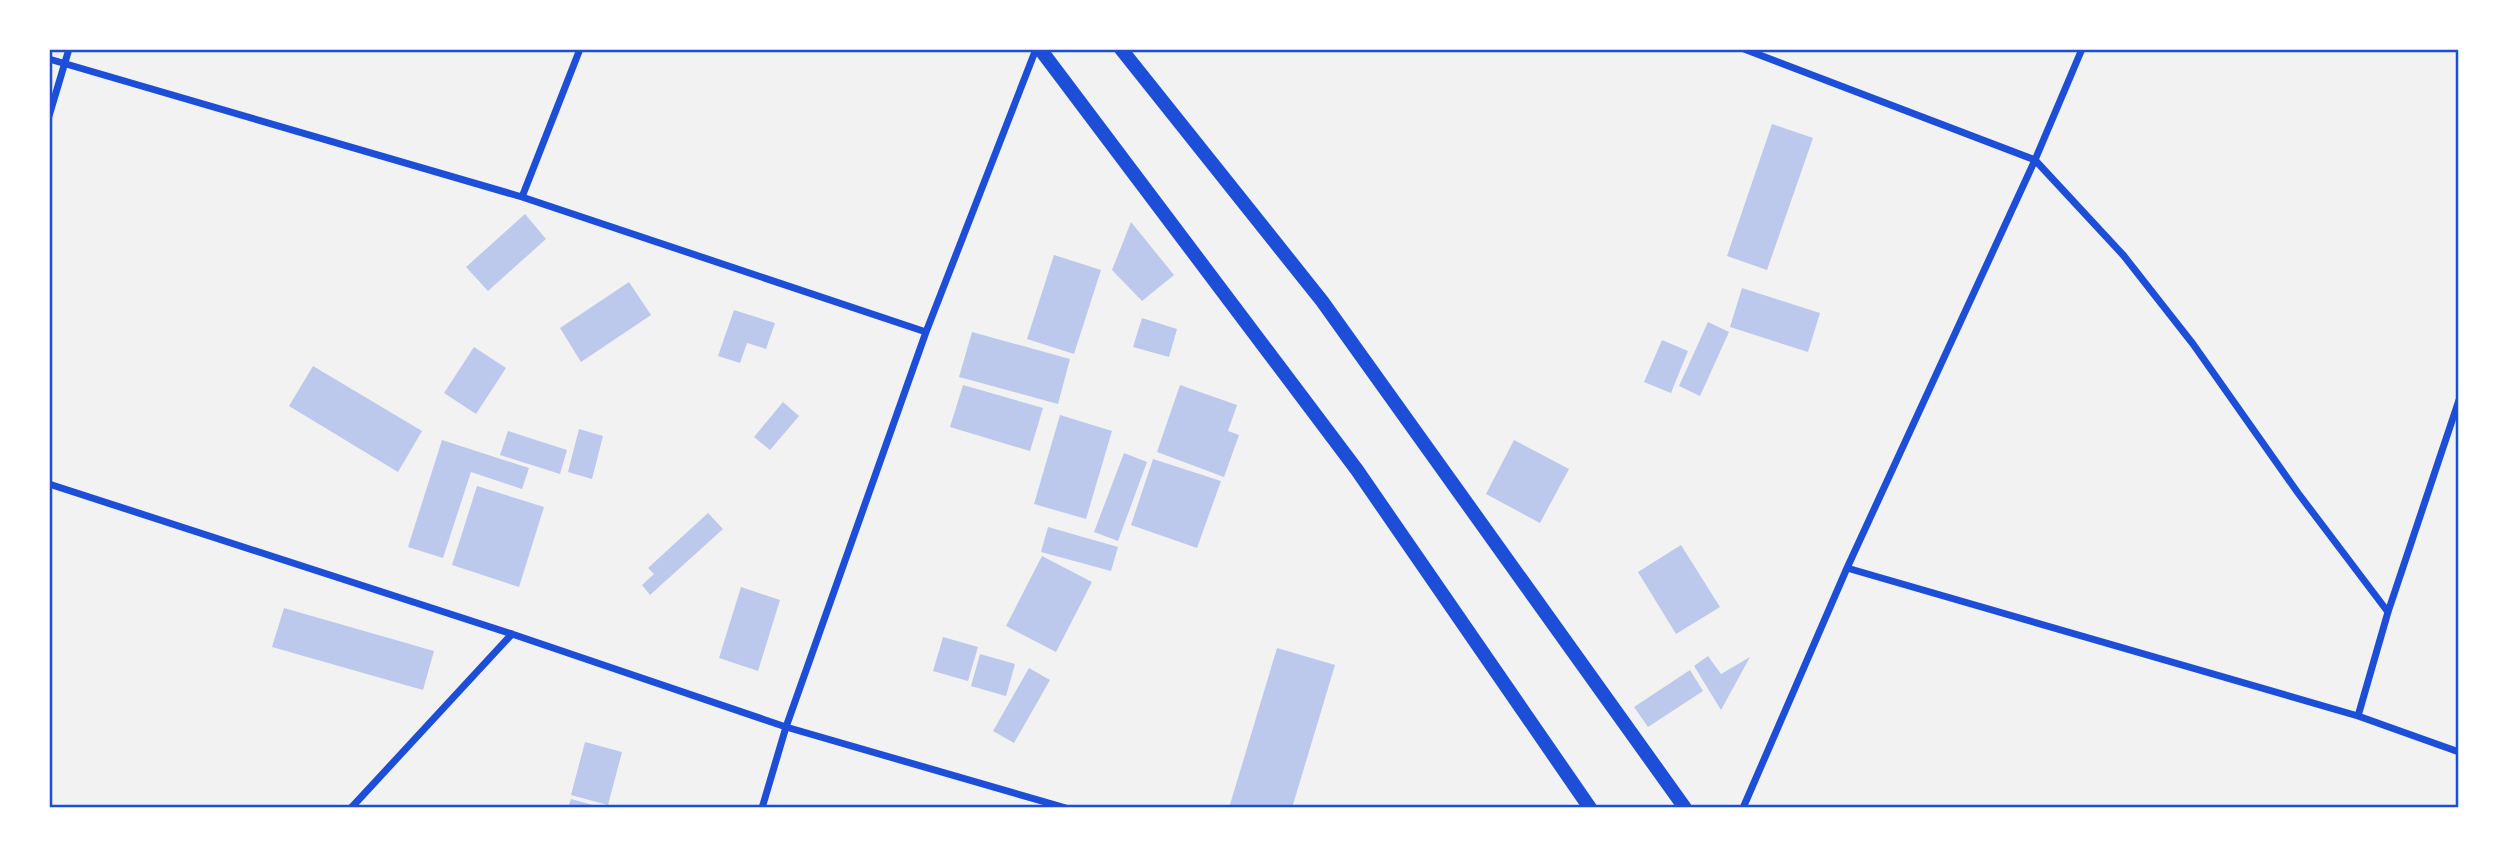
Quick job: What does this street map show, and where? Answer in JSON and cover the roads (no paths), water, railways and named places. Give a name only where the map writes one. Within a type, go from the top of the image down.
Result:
[{"type":"main road","points":[[1038,49],[1357,470],[1590,808]]},
{"type":"main road","points":[[1121,49],[1322,301],[1685,808]]},
{"type":"street","points":[[49,116],[69,49]]},
{"type":"street","points":[[522,197],[580,49]]},
{"type":"street","points":[[762,808],[786,727],[926,332],[1038,49]]},
{"type":"street","points":[[1744,49],[2035,160],[2124,256],[2193,344],[2298,493],[2388,612]]},
{"type":"street","points":[[1743,808],[1847,568],[2035,160],[2082,49]]},
{"type":"street","points":[[49,59],[522,197],[926,332]]},
{"type":"street","points":[[2358,716],[2388,612],[2459,400]]},
{"type":"street","points":[[49,484],[512,634],[786,727],[1066,808]]},
{"type":"street","points":[[1847,568],[2358,716],[2459,752]]},
{"type":"street","points":[[351,808],[512,634]]}]
